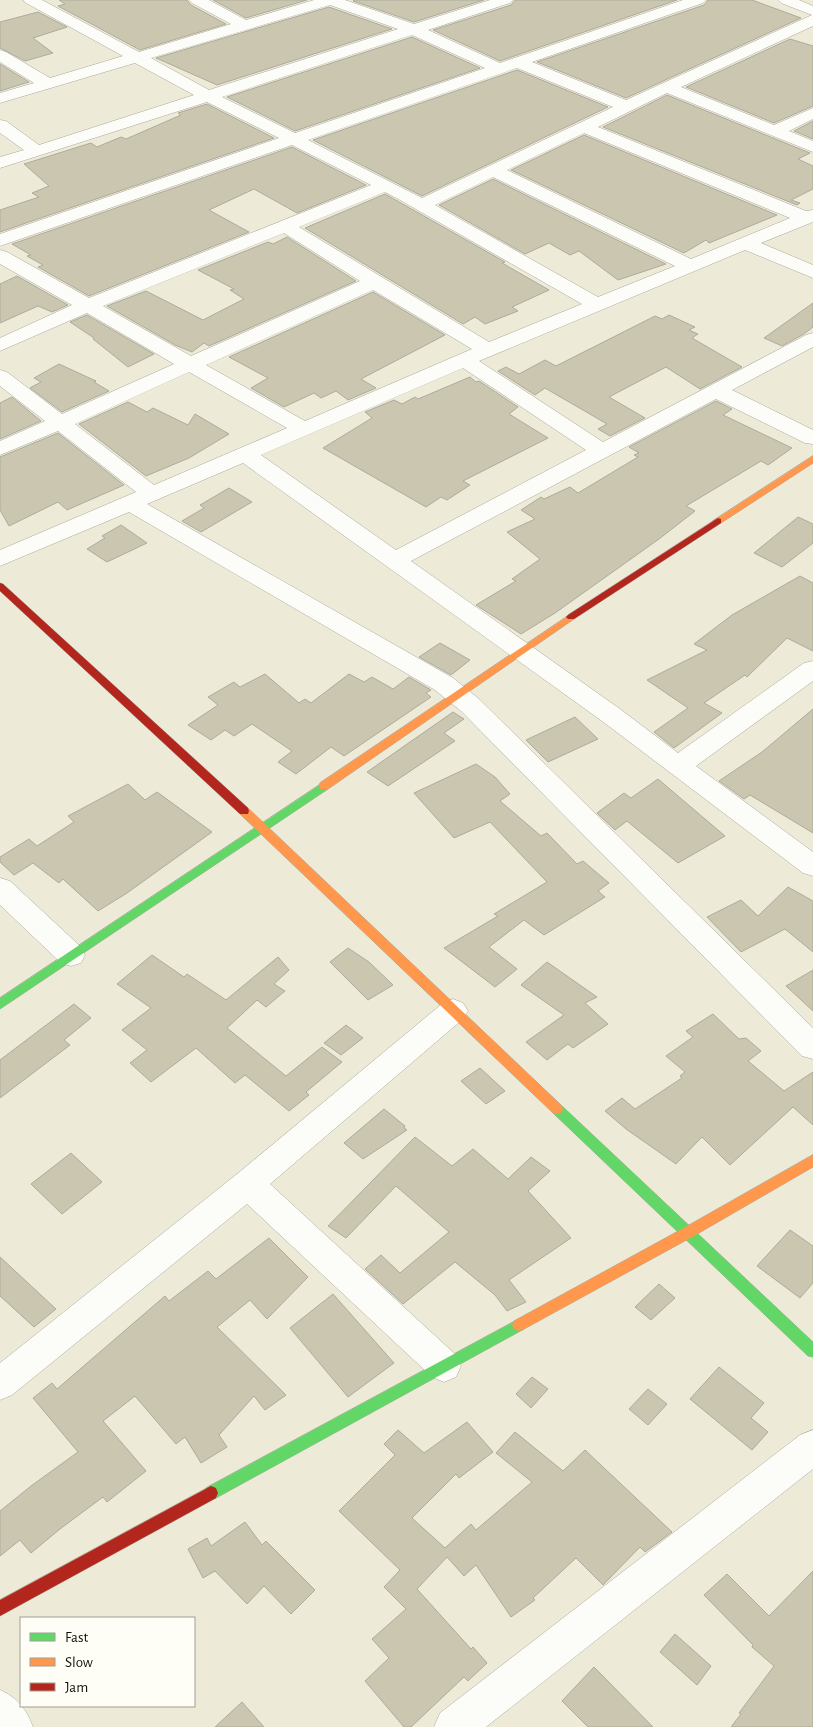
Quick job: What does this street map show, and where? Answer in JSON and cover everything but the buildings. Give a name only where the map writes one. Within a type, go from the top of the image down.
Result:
[{"type":"street","points":[[31,0],[210,97],[421,205],[598,305]]},
{"type":"street","points":[[198,0],[244,25]]},
{"type":"street","points":[[0,98],[136,56],[330,0],[412,29],[499,68]]},
{"type":"street","points":[[0,163],[210,97],[412,29],[505,0]]},
{"type":"street","points":[[0,240],[292,138],[698,0]]},
{"type":"street","points":[[791,1],[813,11]]},
{"type":"street","points":[[421,205],[626,106],[813,20]]},
{"type":"street","points":[[0,55],[48,84]]},
{"type":"street","points":[[517,62],[626,106]]},
{"type":"street","points":[[667,87],[813,147]]},
{"type":"street","points":[[775,131],[813,113]]},
{"type":"street","points":[[0,125],[37,151]]},
{"type":"street","points":[[584,127],[809,216]]},
{"type":"street","points":[[494,171],[691,266]]},
{"type":"street","points":[[0,345],[88,306],[384,186]]},
{"type":"street","points":[[0,559],[464,360],[746,244],[809,216]]},
{"type":"street","points":[[285,226],[488,350]]},
{"type":"street","points":[[746,244],[813,272]]},
{"type":"street","points":[[0,256],[304,429]]},
{"type":"street","points":[[0,449],[374,282]]},
{"type":"street","points":[[395,560],[813,339]]},
{"type":"street","points":[[464,360],[601,450]]},
{"type":"street","points":[[0,376],[59,423],[141,498],[444,684],[470,704],[813,1047]]},
{"type":"street","points":[[714,390],[813,438]]},
{"type":"street","points":[[245,454],[611,714],[813,866]]},
{"type":"street","points":[[0,1004],[262,828],[520,651],[813,459]]},
{"type":"street","points":[[0,586],[262,828],[453,1012],[813,1352]]},
{"type":"street","points":[[678,766],[813,669]]},
{"type":"street","points":[[0,888],[71,955]]},
{"type":"street","points":[[0,1384],[248,1184],[453,1012]]},
{"type":"street","points":[[0,1608],[687,1233],[813,1160]]},
{"type":"street","points":[[248,1184],[444,1366]]},
{"type":"street","points":[[454,1727],[813,1448]]},
{"type":"street","points":[[0,1710],[13,1727]]},
{"type":"traffic: fast","points":[[0,1004],[324,786]]},
{"type":"traffic: fast","points":[[557,1109],[813,1351]]},
{"type":"traffic: fast","points":[[211,1493],[519,1325]]},
{"type":"traffic: slow","points":[[718,521],[813,459]]},
{"type":"traffic: slow","points":[[324,786],[571,617]]},
{"type":"traffic: slow","points":[[244,811],[557,1109]]},
{"type":"traffic: slow","points":[[519,1325],[687,1233],[813,1160]]},
{"type":"traffic: jam","points":[[571,617],[718,521]]},
{"type":"traffic: jam","points":[[0,586],[244,811]]},
{"type":"traffic: jam","points":[[0,1608],[211,1493]]}]
